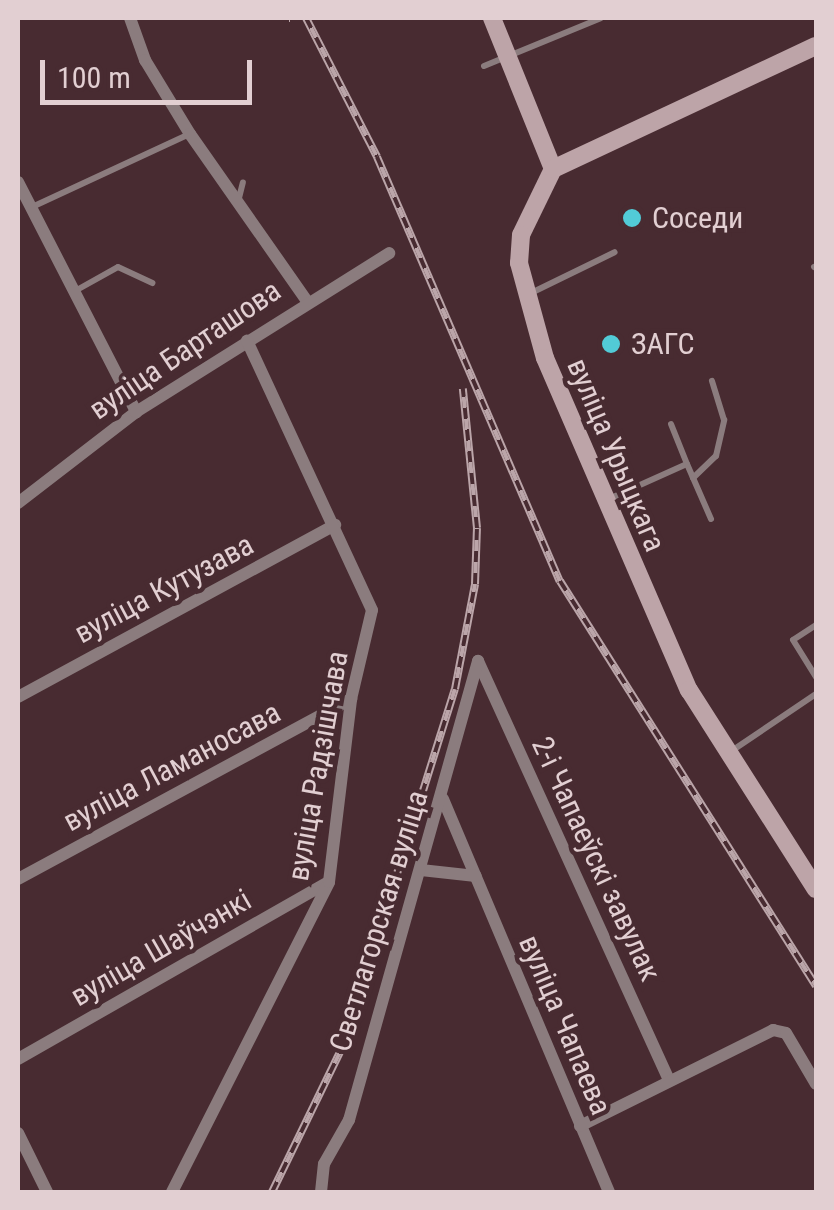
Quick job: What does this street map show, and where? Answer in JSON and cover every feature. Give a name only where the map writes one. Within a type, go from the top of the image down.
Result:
[{"type":"main road","points":[[492,18],[553,169],[816,46]]},
{"type":"main road","name":"вуліца Урыцкага","points":[[553,169],[521,236],[524,295],[605,501],[688,690],[816,889]]},
{"type":"street","points":[[130,18],[146,60],[190,134],[307,301]]},
{"type":"street","points":[[18,182],[136,412]]},
{"type":"street","name":"вуліца Барташова","points":[[18,503],[136,412],[307,301],[390,254]]},
{"type":"street","name":"вуліца Радзішчава","points":[[172,1192],[329,882],[351,699],[372,610],[248,340]]},
{"type":"street","name":"вуліца Кутузава","points":[[18,697],[335,524]]},
{"type":"street","name":"Светлагорская вуліца","points":[[321,1192],[324,1164],[349,1120],[360,1061],[444,799],[478,661]]},
{"type":"street","name":"2-і Чапаеўскі завулак","points":[[478,661],[668,1078]]},
{"type":"street","name":"вуліца Ламаносава","points":[[18,879],[351,699]]},
{"type":"street","name":"вуліца Чапаева","points":[[444,799],[609,1192]]},
{"type":"street","points":[[421,870],[476,876]]},
{"type":"street","name":"вуліца Шаўчэнкі","points":[[18,1059],[329,882]]},
{"type":"street","points":[[580,1126],[668,1078],[773,1030],[786,1034],[816,1084]]},
{"type":"street","points":[[18,1133],[47,1192]]},
{"type":"lane","points":[[484,66],[601,18]]},
{"type":"lane","points":[[30,208],[190,134]]},
{"type":"lane","points":[[237,204],[243,182]]},
{"type":"lane","points":[[524,295],[550,289],[615,252]]},
{"type":"lane","points":[[74,292],[118,267],[152,283]]},
{"type":"lane","points":[[693,478],[716,456],[724,420],[712,382]]},
{"type":"lane","points":[[671,424],[711,519]]},
{"type":"lane","points":[[605,501],[688,464]]},
{"type":"lane","points":[[816,625],[792,640],[816,678]]},
{"type":"lane","points":[[728,753],[816,694]]},
{"type":"railway","points":[[306,18],[377,157],[560,581],[816,986]]},
{"type":"railway","points":[[272,1192],[343,1046],[455,689],[475,584],[477,528],[463,389]]},
{"type":"place","name":"Соседи","points":[[632,218]]},
{"type":"place","name":"ЗАГС","points":[[611,344]]}]
